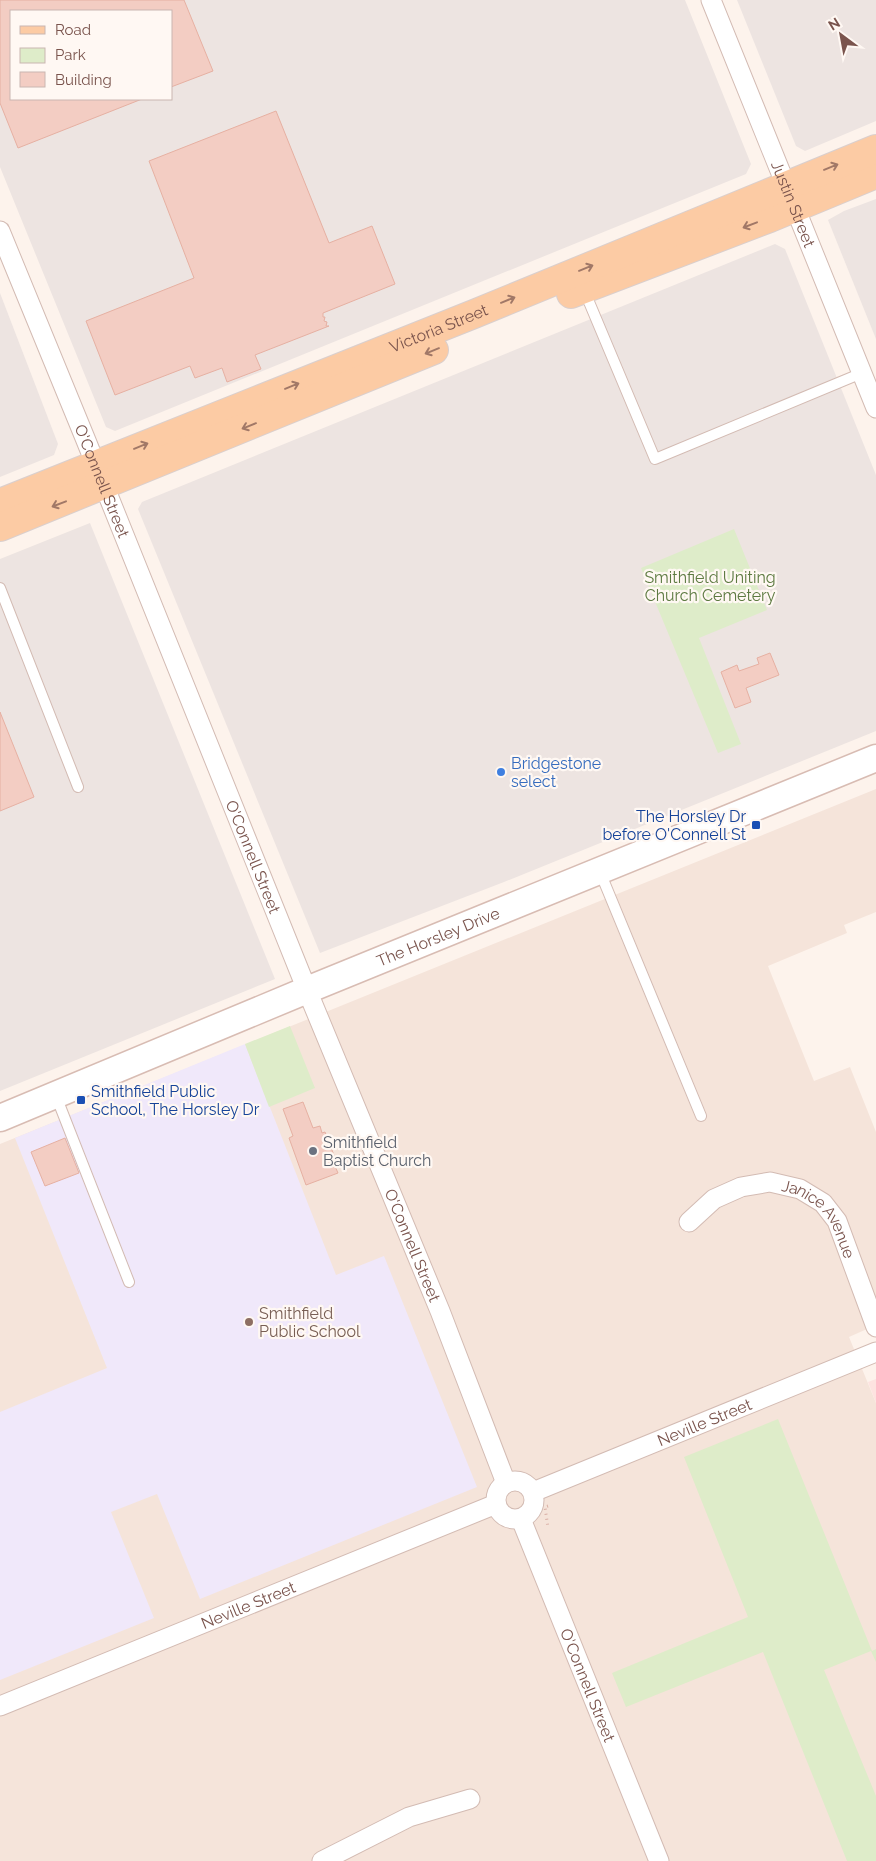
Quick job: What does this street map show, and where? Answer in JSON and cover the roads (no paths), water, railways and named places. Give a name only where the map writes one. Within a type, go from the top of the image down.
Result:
[{"type":"main road","name":"Victoria Street","points":[[0,503],[100,475],[584,290],[791,196],[876,149]]},
{"type":"main road","name":"Victoria Street","points":[[0,527],[100,475],[482,311],[791,196],[876,174]]},
{"type":"main road","name":"The Horsley Drive","points":[[0,1118],[307,990],[876,758]]},
{"type":"street","name":"Justin Street","points":[[710,0],[876,408]]},
{"type":"street","name":"O'Connell Street","points":[[0,231],[5,257],[100,475],[307,990],[440,1311],[506,1483]]},
{"type":"street","name":"Janice Avenue","points":[[689,1222],[714,1199],[741,1187],[770,1182],[800,1189],[823,1203],[837,1221],[876,1327]]},
{"type":"street","name":"Neville Street","points":[[533,1492],[876,1352]]},
{"type":"street","points":[[520,1482],[527,1485],[533,1492],[535,1499],[533,1507],[528,1515],[521,1519],[507,1518],[501,1513],[496,1504],[497,1495],[506,1483],[520,1482]]},
{"type":"street","name":"Neville Street","points":[[0,1706],[496,1504]]},
{"type":"street","name":"O'Connell Street","points":[[521,1519],[658,1858]]},
{"type":"street","points":[[322,1861],[409,1817],[470,1799]]},
{"type":"lane","points":[[584,290],[655,459],[862,374]]},
{"type":"lane","points":[[0,588],[78,787]]},
{"type":"lane","points":[[599,871],[701,1116]]},
{"type":"lane","points":[[55,1095],[129,1282]]},
{"type":"place","name":"Bridgestone select","points":[[501,772]]},
{"type":"place","name":"The Horsley Dr before O'Connell St","points":[[756,825]]},
{"type":"place","name":"Smithfield Public School, The Horsley Dr","points":[[81,1100]]},
{"type":"place","name":"Smithfield Baptist Church","points":[[313,1151]]},
{"type":"place","name":"Smithfield Public School","points":[[249,1322]]},
{"type":"park label","name":"Smithfield Uniting Church Cemetery","points":[[710,586]]}]
